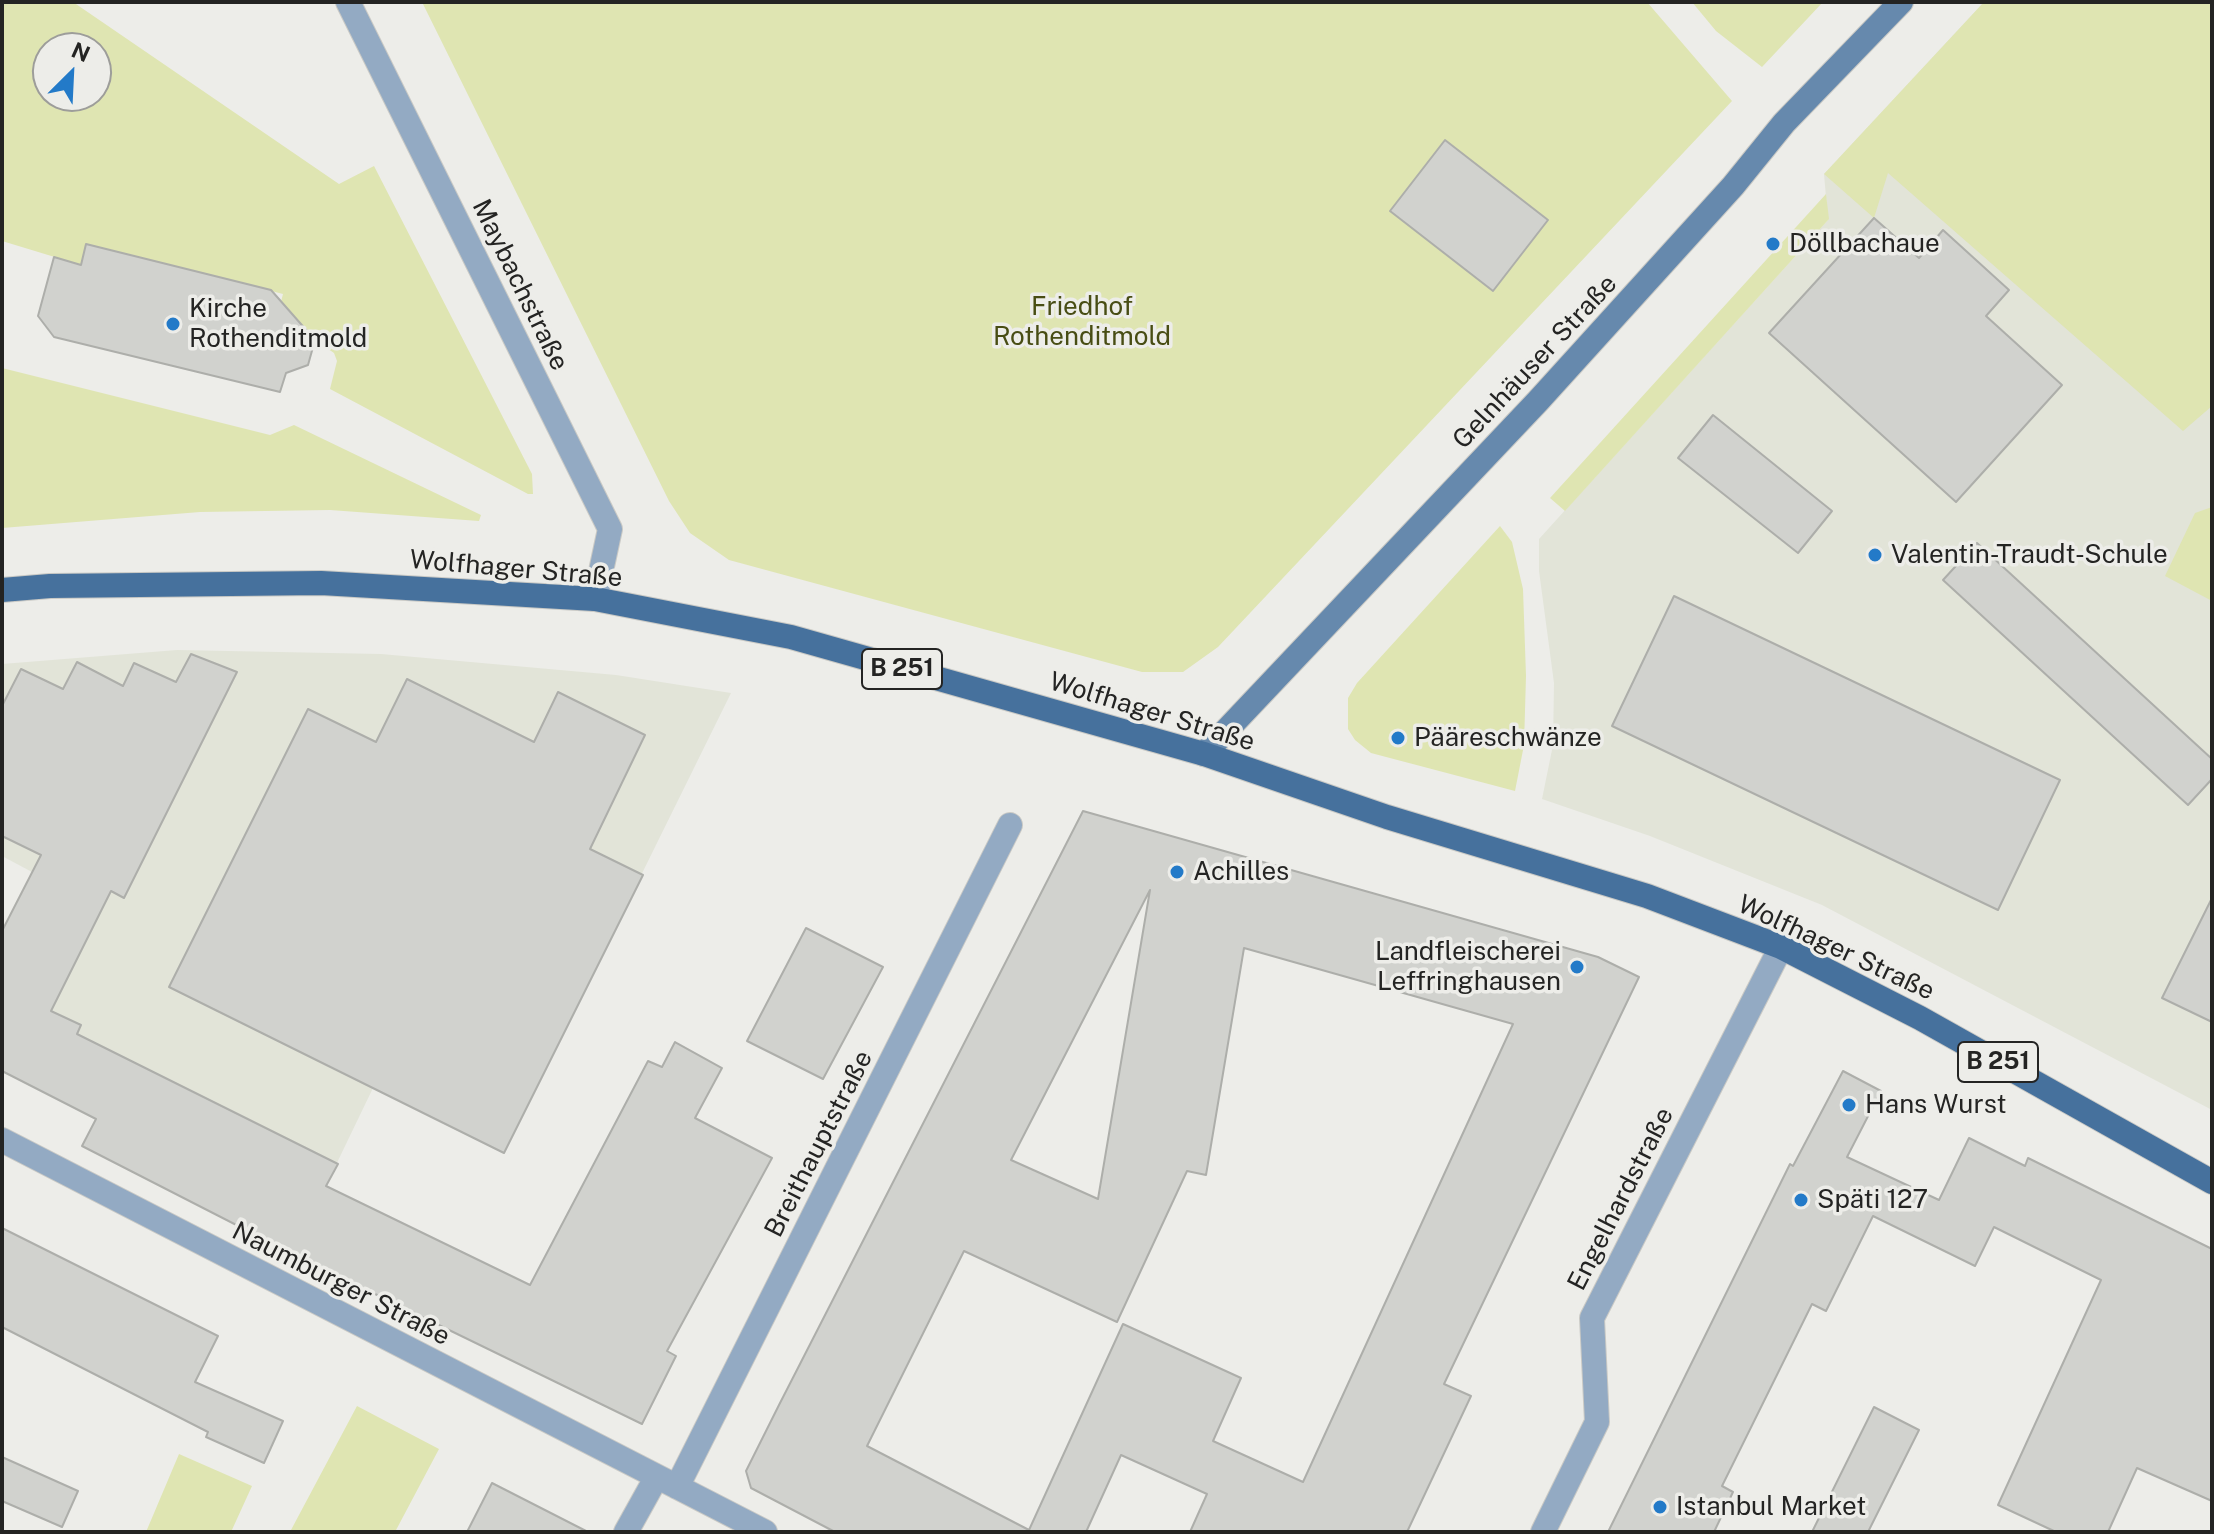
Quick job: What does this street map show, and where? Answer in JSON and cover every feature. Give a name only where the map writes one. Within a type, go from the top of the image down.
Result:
[{"type":"main road","name":"Gelnhäuser Straße","points":[[1204,754],[1538,401],[1733,186],[1784,123],[1901,2]]},
{"type":"main road","name":"Wolfhager Straße","points":[[2,590],[50,586],[321,583],[595,599],[791,637],[1204,754],[1387,817],[1647,896],[1781,947],[1920,1018],[2212,1182]]},
{"type":"street","name":"Maybachstraße","points":[[348,2],[610,529],[595,599]]},
{"type":"street","name":"Breithauptstraße","points":[[666,1482],[1010,825]]},
{"type":"street","name":"Engelhardstraße","points":[[1543,1532],[1597,1422],[1592,1318],[1781,947]]},
{"type":"street","name":"Naumburger Straße","points":[[2,1140],[765,1532]]},
{"type":"street","points":[[626,1532],[666,1482]]},
{"type":"shaded area","name":"Valentin-Traudt-Schule","points":[[1984,2],[2212,2],[2212,1110],[1822,905],[1650,836],[1542,799],[1553,745],[1554,683],[1539,571],[1539,539],[1828,220],[1824,174]]},
{"type":"shaded area","points":[[177,650],[381,654],[616,675],[731,693],[504,1153],[373,1088],[293,1254],[82,1146],[96,1119],[46,1094],[81,1025],[2,986],[2,931],[32,872],[2,856],[2,664]]},
{"type":"green space","points":[[2,2],[73,2],[339,184],[374,166],[532,474],[533,494],[330,389],[337,361],[334,353],[315,340],[300,323],[277,317],[283,294],[87,244],[81,265],[2,241]]},
{"type":"green space","name":"Friedhof Rothenditmold","points":[[422,2],[1647,2],[1732,101],[1218,647],[1183,672],[1142,672],[729,560],[690,533],[669,501]]},
{"type":"green space","points":[[1692,2],[1823,2],[1762,67],[1716,31]]},
{"type":"green space","points":[[1984,2],[2212,2],[2212,406],[2183,431],[1888,173],[1874,218],[1824,174]]},
{"type":"green space","points":[[1826,194],[1829,219],[1565,511],[1550,498]]},
{"type":"green space","points":[[2,368],[270,435],[294,425],[481,515],[479,521],[330,510],[200,512],[2,528]]},
{"type":"green space","points":[[2212,507],[2212,601],[2165,576],[2195,513]]},
{"type":"green space","points":[[1500,526],[1512,542],[1523,589],[1526,676],[1524,745],[1515,791],[1371,753],[1355,740],[1348,729],[1348,698],[1357,683]]},
{"type":"green space","points":[[357,1406],[439,1449],[395,1532],[294,1532],[291,1530]]},
{"type":"green space","points":[[179,1454],[252,1486],[231,1532],[146,1532]]},
{"type":"building","points":[[1445,140],[1548,220],[1493,291],[1390,211]]},
{"type":"building","points":[[1874,218],[1919,258],[1943,230],[2009,290],[1986,316],[2062,385],[1956,502],[1769,333]]},
{"type":"building","name":"Kirche Rothenditmold","points":[[86,244],[271,290],[315,340],[308,365],[286,373],[280,392],[54,337],[38,316],[54,257],[81,265]]},
{"type":"building","points":[[1713,415],[1832,511],[1798,553],[1678,458]]},
{"type":"building","points":[[1977,543],[2212,759],[2212,779],[2188,805],[1943,580]]},
{"type":"building","points":[[1674,596],[2060,780],[1998,910],[1612,726]]},
{"type":"building","points":[[191,654],[237,672],[124,898],[111,891],[51,1011],[81,1025],[77,1034],[338,1164],[326,1186],[530,1285],[648,1061],[662,1067],[675,1042],[722,1068],[695,1118],[772,1158],[667,1351],[676,1356],[642,1424],[293,1254],[82,1146],[96,1119],[2,1071],[2,931],[41,855],[2,836],[2,706],[21,669],[63,689],[77,662],[123,686],[134,663],[176,682]]},
{"type":"building","points":[[407,679],[534,742],[558,692],[645,735],[590,849],[643,875],[504,1153],[169,987],[308,709],[376,742]]},
{"type":"building","points":[[1083,811],[1598,957],[1639,977],[1444,1384],[1471,1396],[1407,1532],[1190,1532],[1207,1494],[1121,1455],[1086,1532],[835,1532],[751,1488],[746,1471]],"holes":[[[1150,890],[1098,1199],[1011,1160]],[[1244,948],[1513,1024],[1303,1482],[1213,1441],[1241,1378],[1123,1324],[1029,1530],[867,1446],[964,1251],[1117,1322],[1187,1171],[1206,1175]]]},
{"type":"building","points":[[2212,898],[2212,1022],[2162,998]]},
{"type":"building","points":[[806,928],[883,967],[823,1079],[747,1041]]},
{"type":"building","points":[[1843,1071],[1881,1091],[1847,1157],[1939,1200],[1969,1138],[2025,1166],[2028,1158],[2212,1249],[2212,1501],[2137,1468],[2108,1532],[2056,1532],[1998,1505],[2101,1280],[1994,1227],[1975,1266],[1873,1216],[1826,1311],[1812,1304],[1722,1486],[1733,1492],[1714,1532],[1608,1532],[1790,1164],[1793,1166]]},
{"type":"building","points":[[2,1228],[218,1336],[195,1382],[283,1421],[264,1463],[206,1437],[208,1432],[2,1327]]},
{"type":"building","points":[[1874,1407],[1919,1430],[1868,1532],[1812,1532]]},
{"type":"building","points":[[2,1457],[78,1491],[62,1527],[2,1501]]},
{"type":"building","points":[[492,1483],[588,1532],[467,1532]]},
{"type":"place","name":"Döllbachaue","points":[[1773,244]]},
{"type":"place","name":"Kirche Rothenditmold","points":[[173,324]]},
{"type":"place","name":"Valentin-Traudt-Schule","points":[[1875,555]]},
{"type":"place","name":"Pääreschwänze","points":[[1398,738]]},
{"type":"place","name":"Achilles","points":[[1177,872]]},
{"type":"place","name":"Landfleischerei Leffringhausen","points":[[1577,967]]},
{"type":"place","name":"Hans Wurst","points":[[1849,1105]]},
{"type":"place","name":"Späti 127","points":[[1801,1200]]},
{"type":"place","name":"Istanbul Market","points":[[1660,1507]]}]
